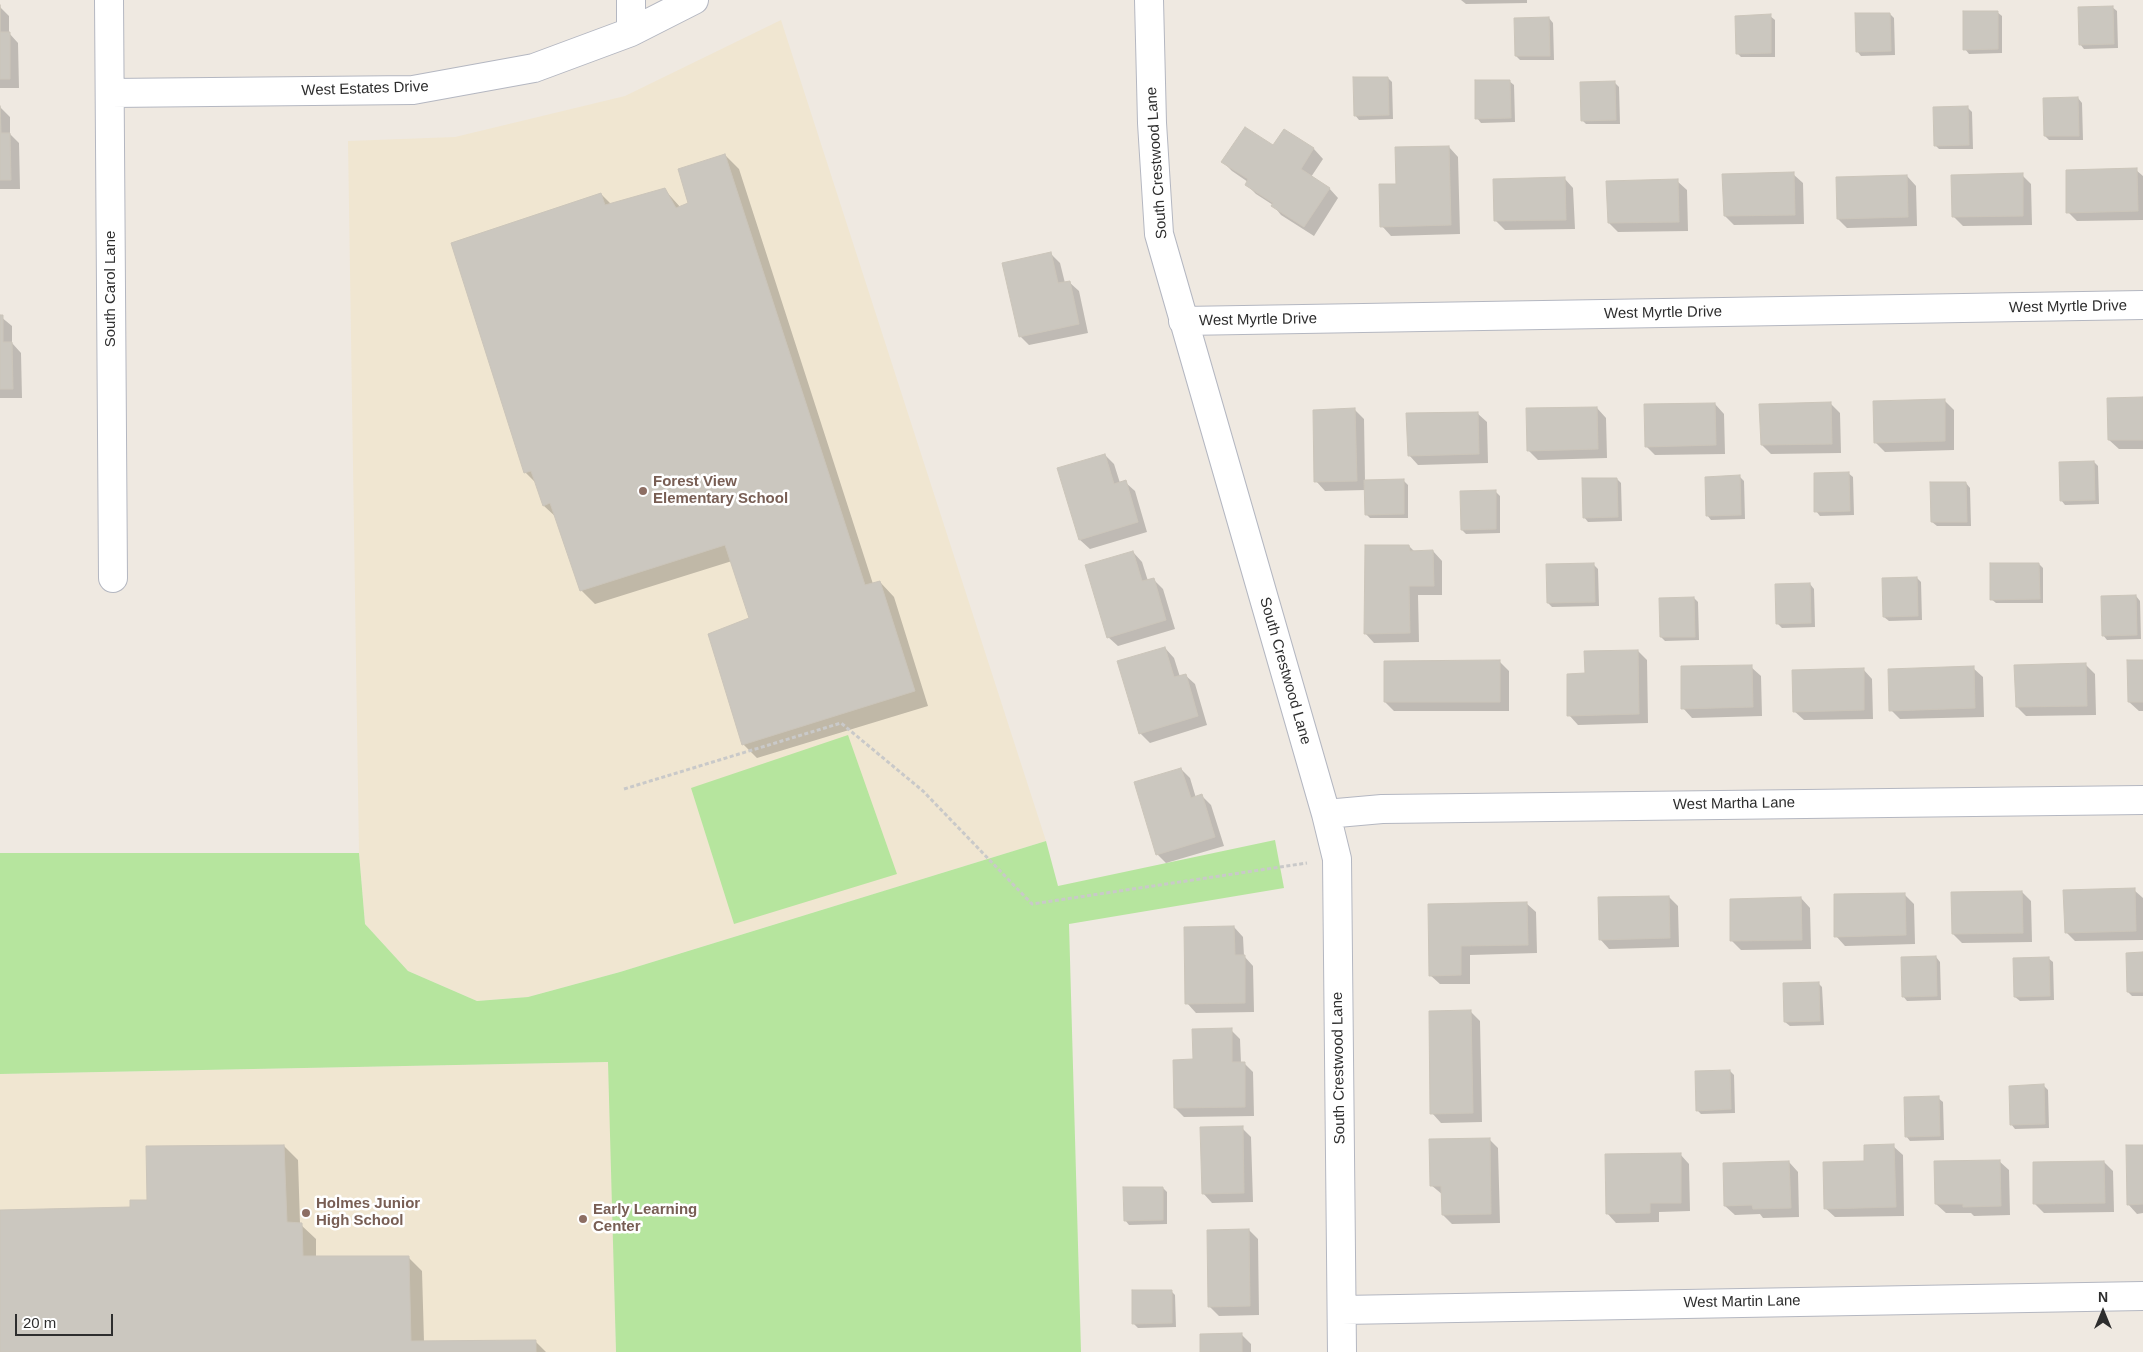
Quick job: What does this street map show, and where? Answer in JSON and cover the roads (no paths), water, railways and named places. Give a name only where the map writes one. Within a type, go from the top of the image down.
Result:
[{"type":"street","name":"South Carol Lane","points":[[109,0],[113,578]]},
{"type":"street","points":[[630,0],[631,32]]},
{"type":"street","name":"West Estates Drive","points":[[110,93],[413,90],[534,68],[631,32],[694,0]]},
{"type":"street","name":"South Crestwood Lane","points":[[1149,0],[1152,123],[1159,234],[1326,814],[1337,859],[1342,1352]]},
{"type":"street","name":"West Myrtle Drive","points":[[1183,321],[2143,306]]},
{"type":"street","name":"West Martha Lane","points":[[1326,814],[1382,809],[2143,800]]},
{"type":"street","name":"West Martin Lane","points":[[1342,1310],[2143,1296]]},
{"type":"place","name":"Forest View Elementary School","points":[[643,491]]},
{"type":"place","name":"Holmes Junior High School","points":[[306,1213]]},
{"type":"place","name":"Early Learning Center","points":[[583,1219]]}]
